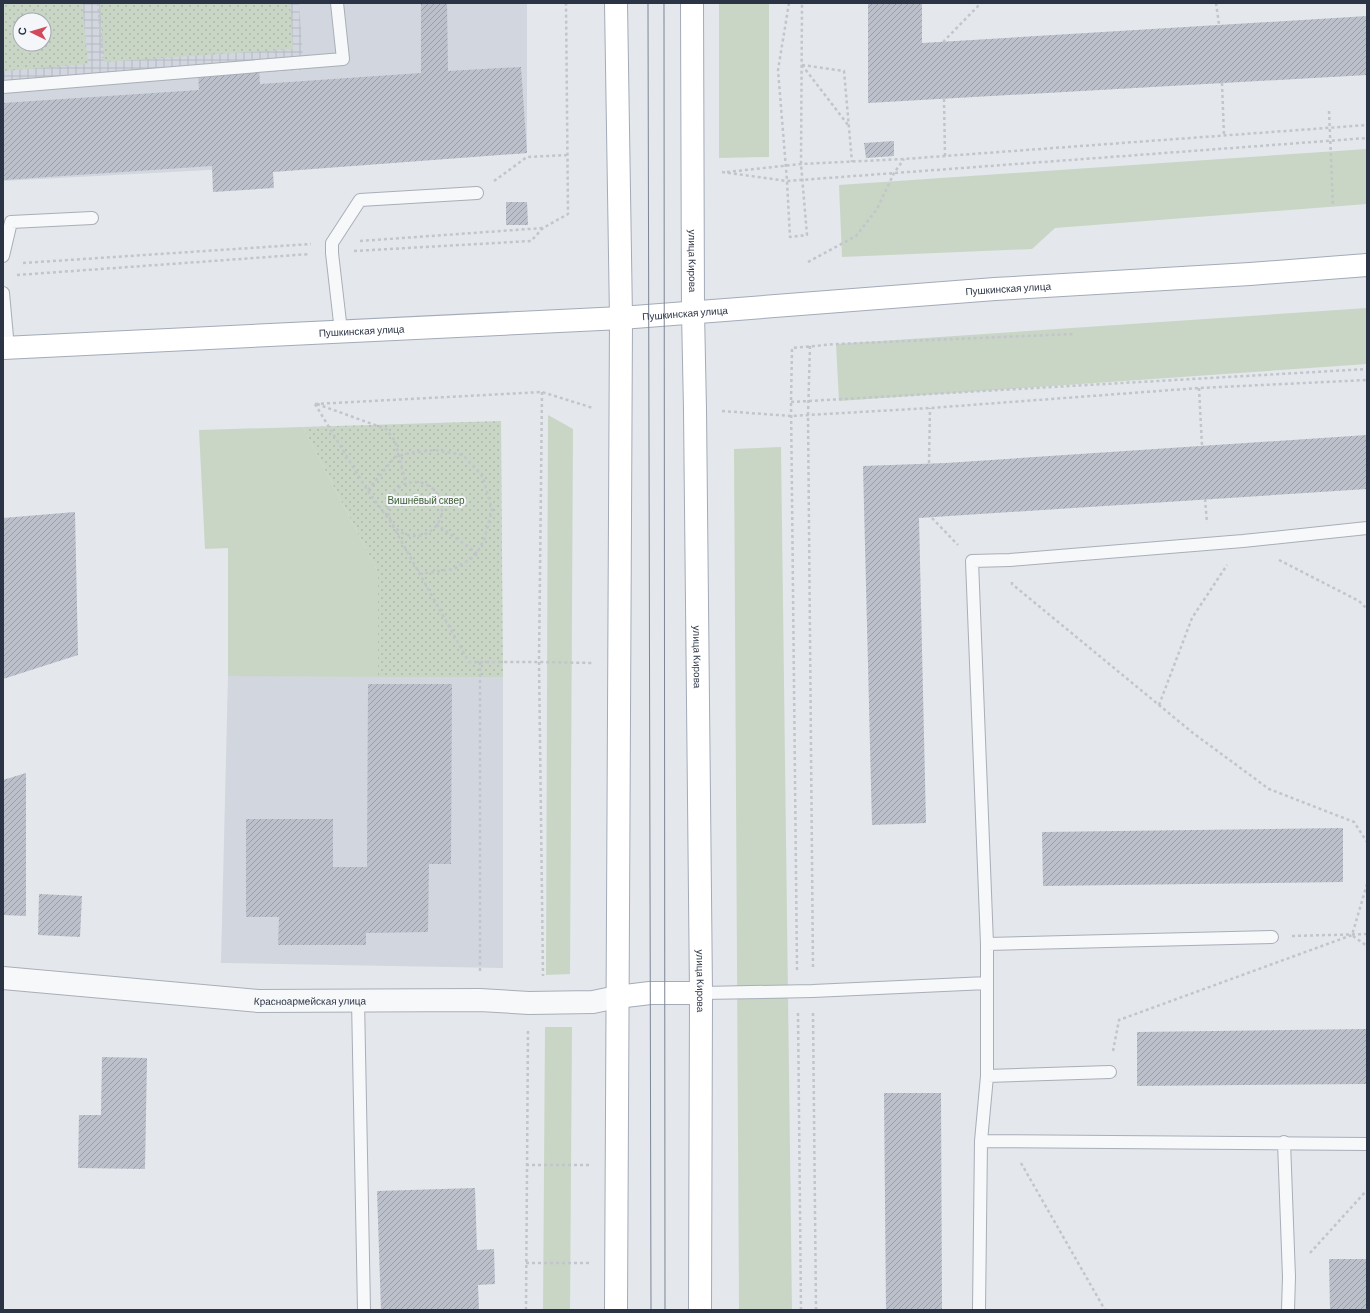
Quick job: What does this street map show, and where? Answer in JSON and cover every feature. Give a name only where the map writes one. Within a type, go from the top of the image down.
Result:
[{"type":"main road","points":[[616,3],[621,318],[616,1310]]},
{"type":"main road","name":"улица Кирова","points":[[692,3],[693,312],[696,442],[701,993],[700,1310]]},
{"type":"main road","name":"Пушкинская улица","points":[[6,348],[621,318],[996,289],[1250,274],[1367,265]]},
{"type":"main road","points":[[617,997],[650,993],[701,993]]},
{"type":"street","name":"Красноармейская улица","points":[[3,978],[258,1001],[480,1000],[529,1003],[593,1002],[617,997]]},
{"type":"lane","points":[[3,87],[343,59],[338,3]]},
{"type":"lane","points":[[341,331],[332,248],[360,200],[477,193]]},
{"type":"lane","points":[[3,256],[11,222],[92,218]]},
{"type":"lane","points":[[3,293],[6,348]]},
{"type":"lane","points":[[979,1310],[981,1141],[988,1076],[988,944],[972,560],[1010,560],[1243,541],[1367,528]]},
{"type":"lane","points":[[988,944],[1272,937]]},
{"type":"lane","points":[[701,993],[813,991],[987,983]]},
{"type":"lane","points":[[358,1000],[364,1310]]},
{"type":"lane","points":[[988,1076],[1110,1072]]},
{"type":"lane","points":[[981,1141],[1284,1142],[1367,1144]]},
{"type":"lane","points":[[1284,1142],[1289,1277],[1288,1310]]},
{"type":"path","points":[[98,3],[105,78]]},
{"type":"path","points":[[19,263],[332,248],[531,241],[543,228],[568,214],[566,3]]},
{"type":"path","points":[[789,3],[778,70],[790,237],[807,235],[801,164],[802,3]]},
{"type":"path","points":[[943,42],[981,3]]},
{"type":"path","points":[[1216,3],[1219,24]]},
{"type":"path","points":[[802,65],[844,71],[852,162]]},
{"type":"path","points":[[802,65],[849,126]]},
{"type":"path","points":[[1222,83],[1224,136]]},
{"type":"path","points":[[944,99],[945,156]]},
{"type":"path","points":[[1329,111],[1333,206]]},
{"type":"path","points":[[1367,125],[904,159],[801,164],[722,172],[787,181],[1367,138]]},
{"type":"path","points":[[477,193],[527,157],[567,155]]},
{"type":"path","points":[[808,262],[856,236],[877,209],[894,173],[904,159]]},
{"type":"path","points":[[11,276],[543,228]]},
{"type":"path","points":[[801,1310],[790,402],[792,348],[1075,334]]},
{"type":"path","points":[[810,346],[808,415],[816,1310]]},
{"type":"path","points":[[790,402],[1367,369]]},
{"type":"path","points":[[722,411],[791,416],[930,408],[1199,388],[1367,380]]},
{"type":"path","points":[[1199,388],[1202,446]]},
{"type":"path","points":[[526,1310],[526,1165],[529,1003],[544,983],[540,662],[542,392]]},
{"type":"path","points":[[315,404],[542,392],[593,408]]},
{"type":"path","points":[[315,404],[386,429],[395,441],[406,484]]},
{"type":"path","points":[[315,404],[367,490],[390,521],[397,530],[403,534],[411,536],[420,536],[428,533],[434,528],[439,520],[441,504],[438,496],[432,489],[424,484],[415,482],[406,484],[398,488],[392,495],[388,503],[388,512],[390,521],[469,662],[594,663]]},
{"type":"path","points":[[930,408],[930,463]]},
{"type":"path","points":[[367,490],[395,457],[435,450],[462,455],[483,477],[492,510],[484,540],[477,553],[475,556],[454,569],[419,574]]},
{"type":"path","points":[[932,518],[972,560]]},
{"type":"path","points":[[436,524],[477,553]]},
{"type":"path","points":[[1159,705],[1192,618],[1243,541],[1359,601],[1367,609]]},
{"type":"path","points":[[1010,560],[1012,584],[1194,733],[1269,789],[1354,822],[1367,842]]},
{"type":"path","points":[[480,662],[480,1000]]},
{"type":"path","points":[[1352,935],[1367,884]]},
{"type":"path","points":[[1272,937],[1367,934]]},
{"type":"path","points":[[1352,935],[1367,946]]},
{"type":"path","points":[[1110,1072],[1119,1020],[1352,935]]},
{"type":"path","points":[[1009,1141],[1106,1310]]},
{"type":"path","points":[[526,1165],[592,1165]]},
{"type":"path","points":[[1289,1277],[1367,1190]]},
{"type":"path","points":[[526,1263],[592,1263]]},
{"type":"shaded area","points":[[3,3],[299,3],[304,70],[3,89]]},
{"type":"shaded area","points":[[299,3],[527,3],[527,153],[3,181],[3,89],[303,70]]},
{"type":"shaded area","points":[[228,676],[503,677],[503,968],[221,963]]},
{"type":"green space","points":[[3,3],[82,3],[88,64],[3,71]]},
{"type":"green space","points":[[100,3],[290,3],[293,49],[104,62]]},
{"type":"green space","points":[[719,3],[769,3],[769,157],[719,158]]},
{"type":"green space","points":[[1367,149],[1367,204],[1055,228],[1032,249],[842,257],[839,185]]},
{"type":"green space","points":[[1367,308],[1367,364],[839,401],[836,344]]},
{"type":"green space","points":[[548,415],[573,429],[570,974],[546,975]]},
{"type":"green space","name":"Вишнёвый сквер","points":[[501,421],[503,677],[378,677],[378,572],[303,427]]},
{"type":"green space","points":[[303,427],[378,572],[378,677],[228,676],[228,548],[205,549],[199,430]]},
{"type":"green space","points":[[781,447],[792,1310],[739,1310],[734,449]]},
{"type":"green space","points":[[545,1027],[572,1027],[570,1310],[543,1310]]},
{"type":"building","points":[[421,3],[447,3],[448,71],[521,67],[527,153],[273,172],[274,188],[213,192],[212,166],[3,180],[3,103],[199,90],[198,72],[259,68],[260,84],[421,73]]},
{"type":"building","points":[[868,3],[922,3],[922,43],[1367,16],[1367,75],[868,103]]},
{"type":"building","points":[[894,141],[894,156],[866,158],[864,143]]},
{"type":"building","points":[[506,202],[527,202],[528,225],[506,225]]},
{"type":"building","points":[[1367,435],[1367,489],[919,518],[926,823],[872,825],[863,466],[946,463]]},
{"type":"building","points":[[75,512],[78,655],[3,679],[3,518]]},
{"type":"building","points":[[368,684],[452,684],[451,864],[429,864],[428,932],[366,933],[366,945],[278,945],[279,917],[246,917],[246,819],[333,819],[333,867],[367,867]]},
{"type":"building","points":[[26,773],[26,916],[3,915],[3,780]]},
{"type":"building","points":[[1343,828],[1343,882],[1043,886],[1042,832]]},
{"type":"building","points":[[39,894],[82,896],[80,937],[38,935]]},
{"type":"building","points":[[1367,1029],[1367,1084],[1137,1086],[1137,1032]]},
{"type":"building","points":[[102,1057],[147,1058],[145,1169],[78,1168],[79,1115],[101,1115]]},
{"type":"building","points":[[884,1093],[941,1093],[942,1310],[886,1310]]},
{"type":"building","points":[[475,1188],[477,1250],[494,1249],[495,1284],[478,1285],[479,1310],[381,1310],[377,1191]]},
{"type":"building","points":[[1329,1259],[1367,1259],[1367,1310],[1330,1310]]},
{"type":"tram line","points":[[648,3],[651,1310]]},
{"type":"tram line","points":[[664,3],[665,1310]]}]
